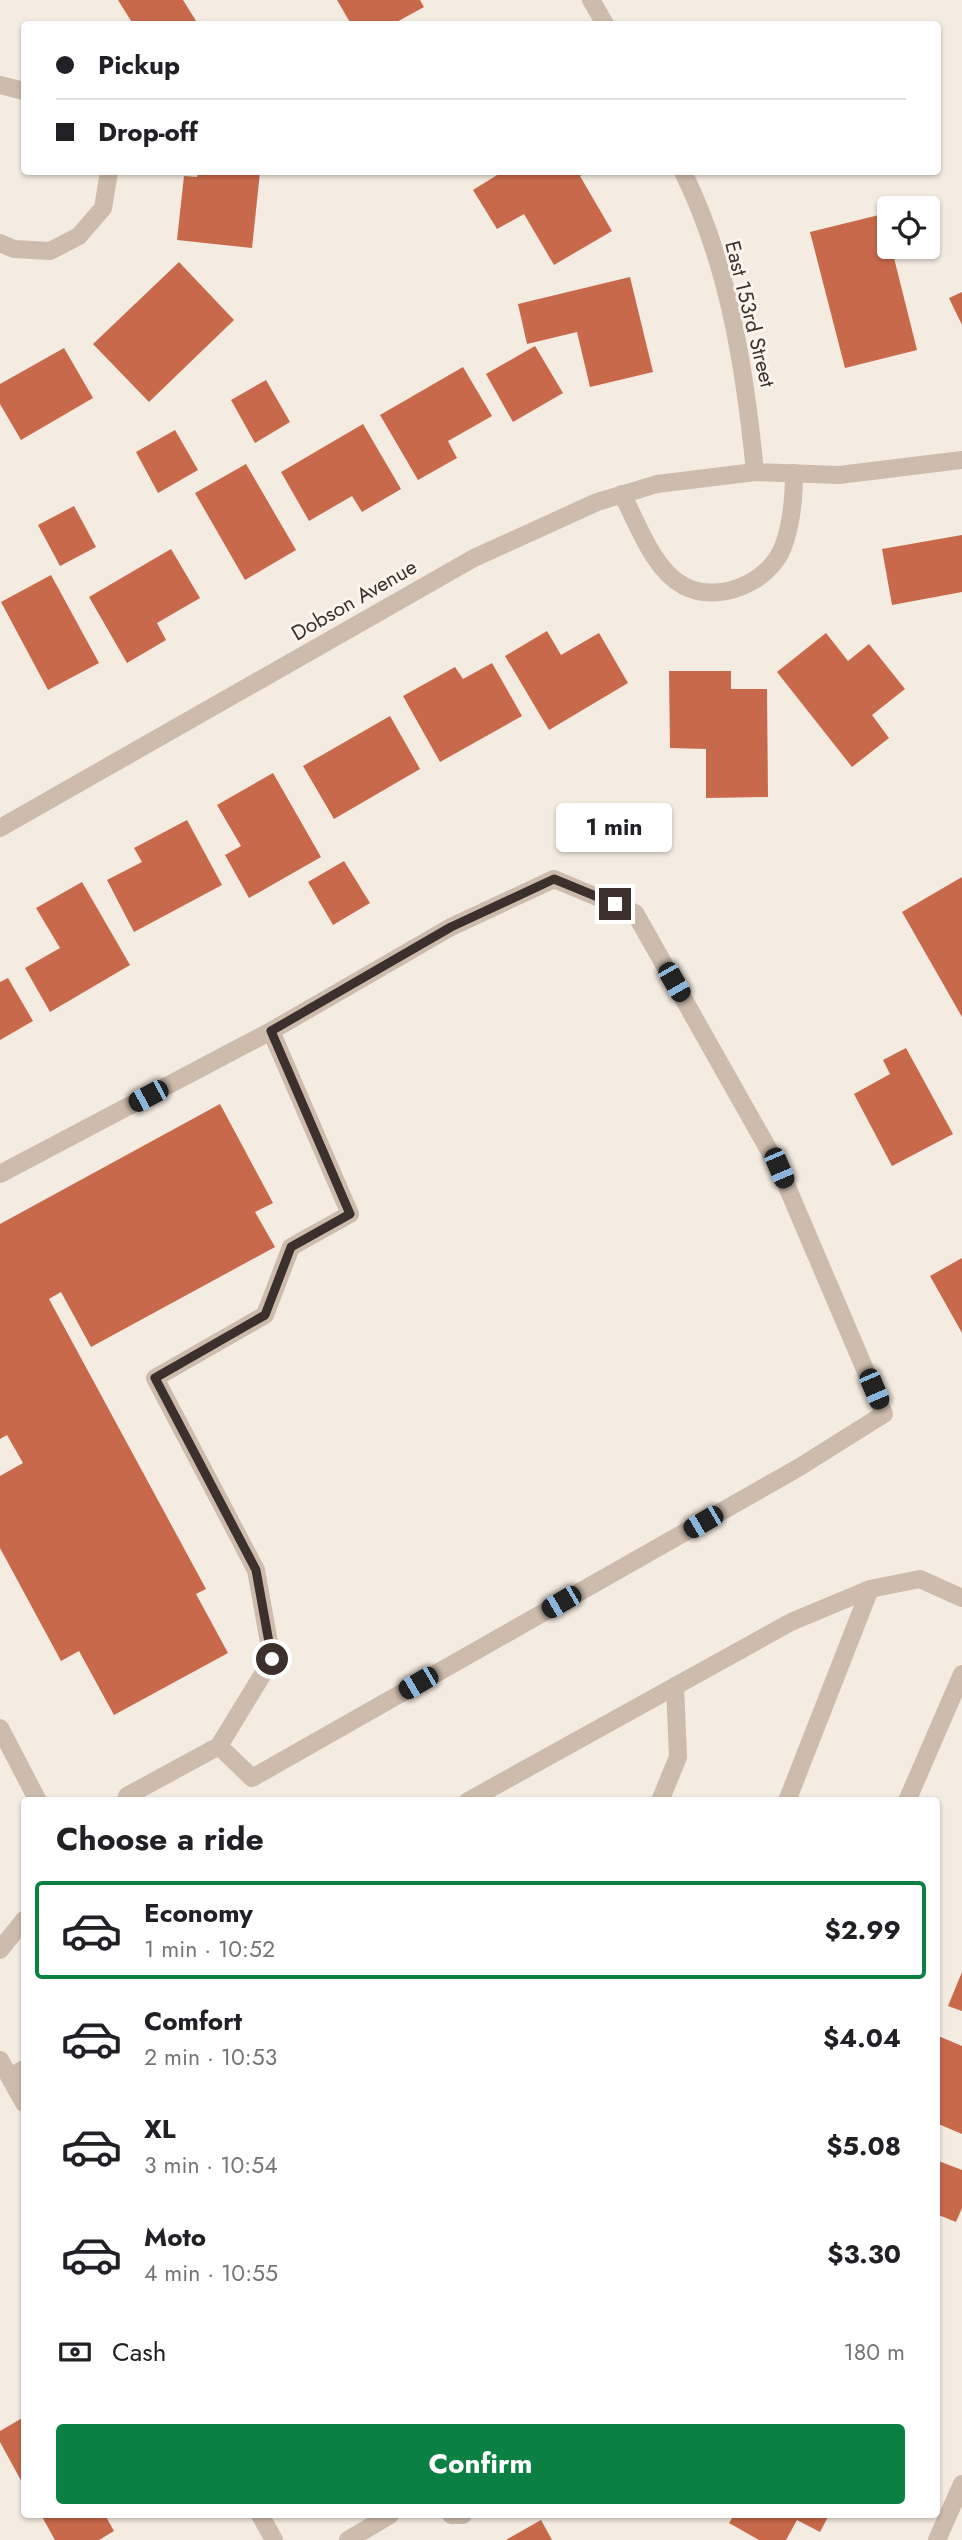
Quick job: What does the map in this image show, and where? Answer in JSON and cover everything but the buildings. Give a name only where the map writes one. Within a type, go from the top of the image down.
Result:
[{"type":"street","points":[[591,0],[603,21]]},
{"type":"street","points":[[0,85],[21,90]]},
{"type":"street","points":[[0,243],[14,249],[50,251],[79,236],[103,208],[108,175]]},
{"type":"street","name":"East 153rd Street","points":[[684,175],[722,277],[746,381],[755,472]]},
{"type":"street","name":"Dobson Avenue","points":[[0,828],[474,558],[539,527],[622,494],[657,484],[755,472],[839,475],[962,460]]},
{"type":"street","points":[[622,494],[662,567],[684,586],[712,594],[740,588],[764,572],[782,550],[793,509],[794,474]]},
{"type":"street","points":[[0,1174],[271,1031],[451,927],[554,879],[635,913],[779,1168],[884,1413],[798,1468],[252,1778],[219,1746]]},
{"type":"street","points":[[127,1796],[219,1746],[272,1659],[256,1570],[155,1378],[265,1315],[291,1247],[350,1214],[271,1031]]},
{"type":"street","points":[[475,1797],[791,1622],[870,1589],[920,1579],[962,1598]]},
{"type":"street","points":[[789,1797],[870,1589]]},
{"type":"street","points":[[908,1797],[962,1674]]},
{"type":"street","points":[[662,1797],[678,1758],[674,1686]]},
{"type":"street","points":[[0,1728],[35,1797]]},
{"type":"street","points":[[0,1950],[21,1924]]},
{"type":"street","points":[[0,2060],[17,2073],[21,2090]]},
{"type":"street","points":[[937,2540],[962,2484]]},
{"type":"street","points":[[262,2518],[274,2540]]},
{"type":"street","points":[[348,2540],[385,2518]]},
{"type":"route","points":[[272,1659],[256,1570],[155,1378],[265,1315],[291,1247],[350,1214],[271,1031],[451,927],[554,879],[615,904]]}]
